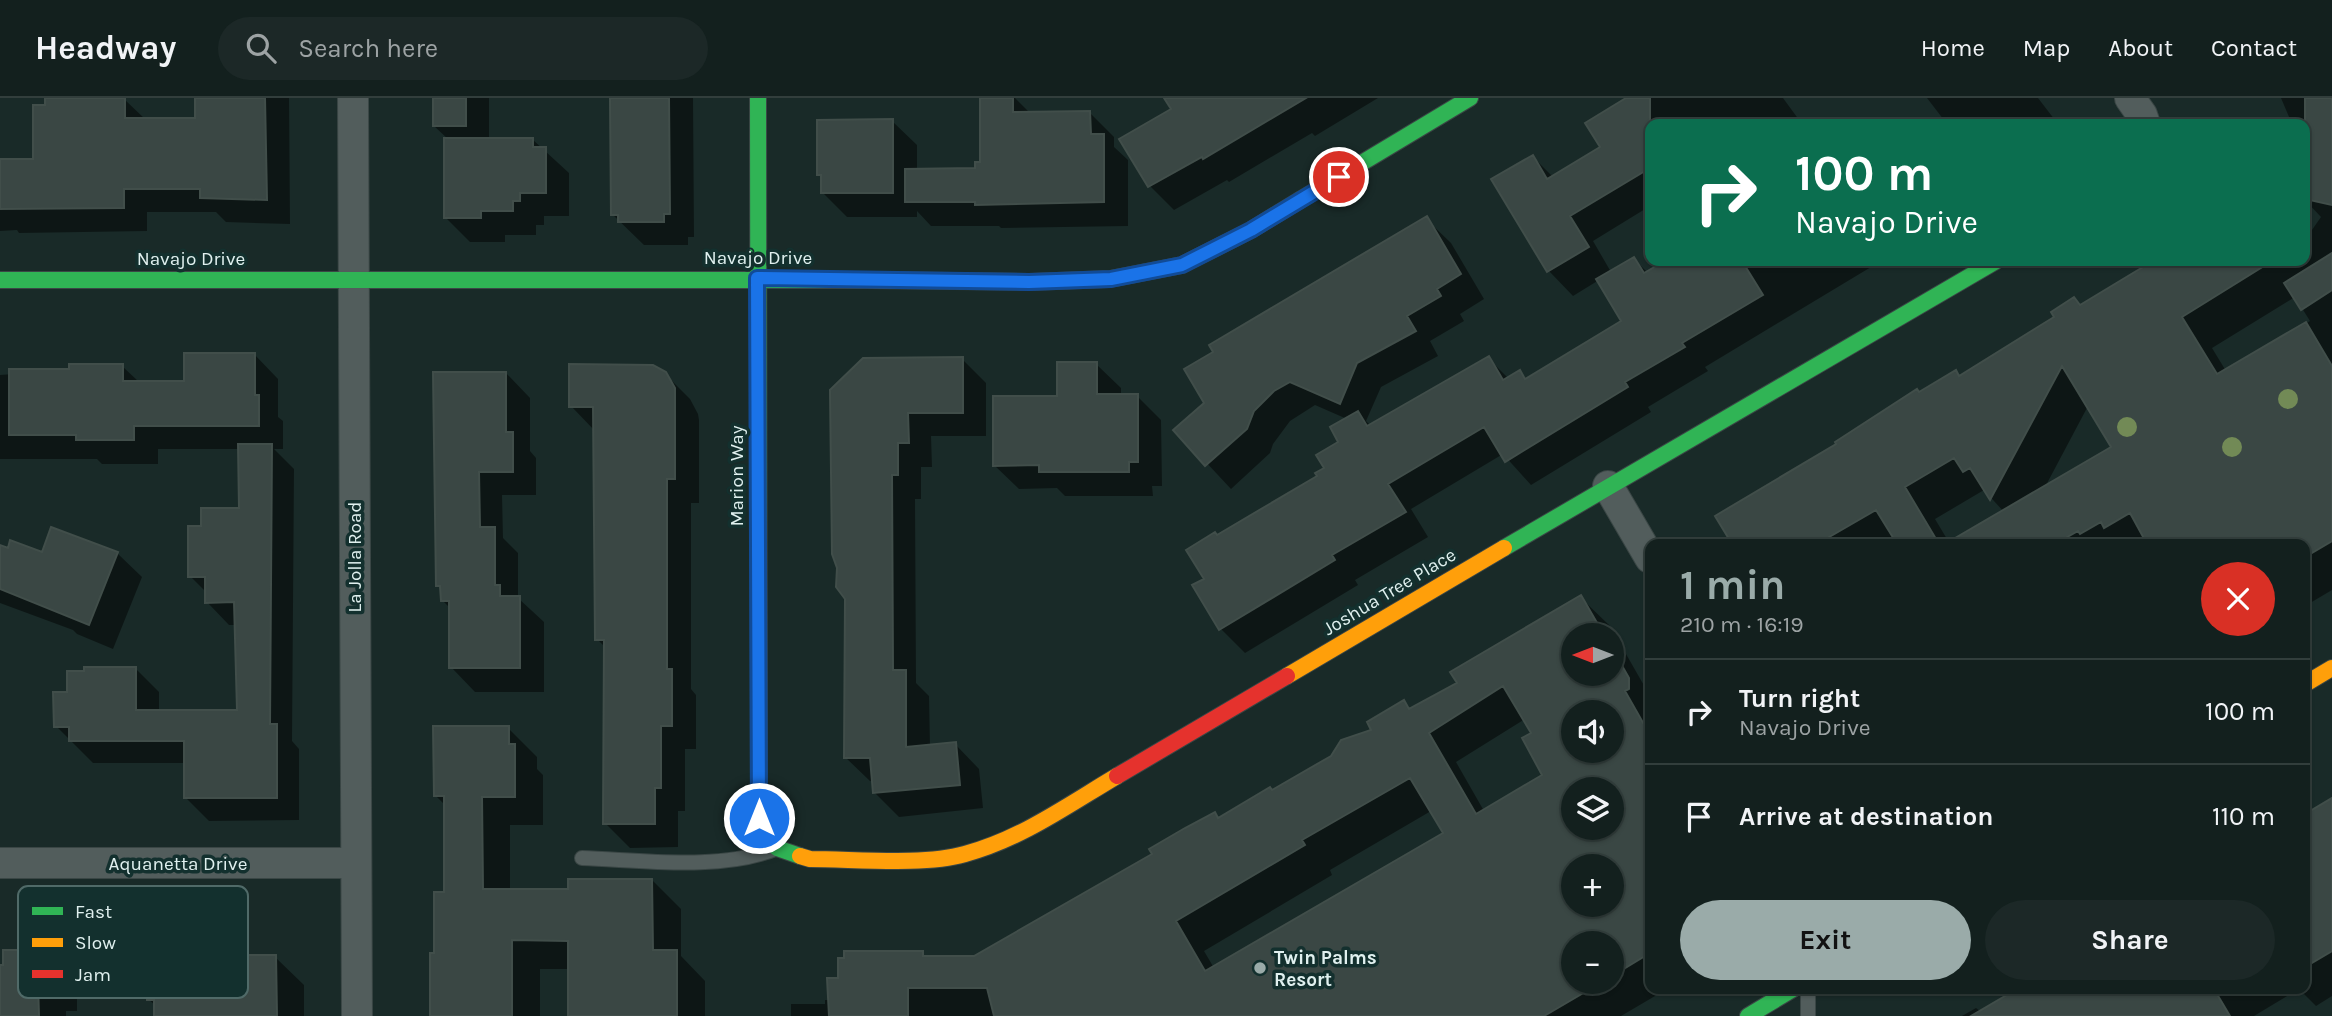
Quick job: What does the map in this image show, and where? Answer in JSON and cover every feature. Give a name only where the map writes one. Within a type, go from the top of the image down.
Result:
[{"type":"street","name":"La Jolla Road","points":[[353,98],[356,1016]]},
{"type":"street","name":"Marion Way","points":[[758,98],[759,818],[777,848]]},
{"type":"street","name":"Navajo Drive","points":[[0,280],[757,278],[1029,282],[1111,279],[1182,265],[1251,230],[1470,98]]},
{"type":"street","points":[[2130,98],[2143,119]]},
{"type":"street","name":"Joshua Tree Place","points":[[777,848],[810,859],[913,860],[963,855],[1013,838],[1608,486],[1987,266]]},
{"type":"street","points":[[1608,486],[1645,549]]},
{"type":"street","points":[[2310,681],[2332,668]]},
{"type":"street","name":"Aquanetta Drive","points":[[0,863],[356,863]]},
{"type":"street","points":[[1748,1016],[1785,994]]},
{"type":"lane","points":[[582,858],[713,862],[755,857],[777,848]]},
{"type":"lane","points":[[1808,994],[1808,1016]]},
{"type":"building","points":[[45,98],[125,98],[125,118],[195,118],[195,98],[265,98],[267,200],[200,198],[200,189],[124,189],[124,208],[0,209],[0,159],[33,159],[33,105],[45,105]]},
{"type":"building","points":[[433,98],[466,98],[466,126],[433,126]]},
{"type":"building","points":[[610,98],[669,98],[670,214],[664,214],[664,222],[618,222],[618,215],[611,215]]},
{"type":"building","points":[[980,98],[1013,98],[1013,112],[1090,111],[1091,134],[1104,134],[1104,202],[975,205],[975,202],[905,202],[905,169],[975,168],[975,162],[980,162]]},
{"type":"building","points":[[1164,98],[1306,98],[1203,159],[1202,157],[1148,187],[1119,139],[1171,109]]},
{"type":"building","points":[[1626,98],[1650,98],[1650,119],[1645,119],[1645,171],[1570,216],[1589,247],[1547,272],[1491,179],[1533,155],[1547,179],[1600,147],[1585,123]]},
{"type":"building","points":[[2305,98],[2332,98],[2332,205],[2310,200],[2310,119],[2305,119]]},
{"type":"building","points":[[893,119],[893,193],[821,193],[821,175],[817,175],[817,120]]},
{"type":"building","points":[[444,138],[533,138],[533,147],[546,147],[546,193],[520,193],[520,201],[513,201],[513,211],[481,211],[481,218],[444,218]]},
{"type":"building","points":[[1427,216],[1461,274],[1437,289],[1441,296],[1407,316],[1416,331],[1357,363],[1340,404],[1290,382],[1274,391],[1254,411],[1247,429],[1205,466],[1173,430],[1204,403],[1184,369],[1213,352],[1209,345]]},
{"type":"building","points":[[2332,253],[2332,290],[2301,310],[2284,283]]},
{"type":"building","points":[[1634,257],[1644,273],[1656,266],[1745,266],[1763,295],[1682,343],[1685,347],[1625,382],[1628,387],[1505,462],[1484,427],[1388,484],[1406,512],[1332,555],[1335,560],[1219,630],[1192,585],[1204,579],[1186,550],[1215,532],[1217,535],[1317,476],[1315,473],[1324,468],[1316,455],[1338,442],[1330,427],[1358,411],[1367,426],[1489,356],[1503,380],[1520,370],[1525,379],[1621,321],[1596,279]]},
{"type":"building","points":[[2145,266],[2264,266],[2182,317],[2217,374],[2306,322],[2332,366],[2332,541],[2310,554],[2310,539],[2144,539],[2130,513],[2104,528],[2101,522],[2080,534],[2078,531],[2064,539],[1954,539],[2111,447],[2062,366],[1990,500],[1970,468],[1963,472],[1954,458],[1905,487],[1936,539],[1894,539],[1876,510],[1826,539],[1729,539],[1715,516],[1836,444],[1835,442],[1917,389],[1919,392],[1956,370],[1959,376],[2054,317],[2051,312],[2074,297],[2080,305]]},
{"type":"building","points":[[184,353],[255,353],[255,395],[259,395],[259,426],[134,426],[134,440],[76,440],[76,435],[9,435],[9,369],[69,369],[69,364],[123,364],[123,381],[184,381]]},
{"type":"building","points":[[963,357],[963,413],[908,413],[909,443],[898,443],[898,475],[892,475],[893,670],[906,670],[906,747],[956,742],[960,785],[873,793],[870,758],[844,758],[845,599],[836,587],[837,568],[832,554],[830,390],[863,358]]},
{"type":"building","points":[[1057,362],[1097,362],[1097,394],[1138,394],[1138,462],[1129,462],[1129,472],[1039,472],[1039,465],[993,466],[993,396],[1057,396]]},
{"type":"building","points":[[569,364],[653,365],[666,372],[675,388],[675,479],[667,479],[667,669],[672,669],[672,726],[661,726],[661,788],[655,788],[655,824],[603,824],[604,640],[595,640],[593,407],[569,407]]},
{"type":"building","points":[[433,372],[506,372],[506,432],[513,432],[513,472],[479,472],[480,527],[495,527],[495,585],[500,585],[500,596],[520,596],[520,668],[449,668],[449,601],[441,601],[440,586],[436,586]]},
{"type":"building","points":[[238,444],[272,444],[270,724],[277,724],[277,798],[184,798],[184,741],[69,741],[69,727],[54,727],[53,692],[67,692],[67,671],[84,671],[84,667],[136,667],[136,710],[237,710],[234,602],[205,603],[205,577],[188,577],[188,526],[201,526],[201,508],[239,508]]},
{"type":"building","points":[[51,527],[118,552],[89,625],[0,589],[0,545],[8,548],[10,540],[42,552]]},
{"type":"building","points":[[1581,595],[1597,623],[1561,623],[1561,686],[1624,686],[1624,669],[1629,678],[1629,689],[1625,691],[1645,726],[1645,956],[1624,969],[1624,931],[1561,931],[1561,994],[1582,994],[1544,1016],[994,1016],[987,988],[908,988],[908,1016],[829,1016],[827,978],[838,978],[838,958],[844,958],[844,951],[923,951],[923,956],[974,956],[1152,854],[1149,849],[1185,828],[1215,812],[1218,818],[1270,787],[1272,790],[1331,756],[1341,740],[1371,730],[1367,722],[1404,700],[1409,709],[1457,683],[1450,672]],"holes":[[[1503,686],[1531,733],[1522,738],[1542,775],[1476,814],[1429,733]],[[1410,778],[1443,833],[1205,971],[1176,921],[1305,845],[1302,840]]]},
{"type":"building","points":[[433,726],[509,726],[509,744],[515,744],[515,797],[482,797],[483,889],[568,889],[568,879],[652,879],[653,950],[677,950],[677,1016],[568,1016],[568,941],[512,940],[512,1016],[430,1016],[434,892],[444,892],[444,796],[434,796]]},
{"type":"building","points":[[2332,798],[2332,951],[2310,964],[2310,811]]},
{"type":"building","points":[[3,950],[18,950],[18,998],[38,998],[39,1016],[0,1016],[0,965],[3,965]]},
{"type":"building","points":[[248,955],[276,955],[277,1016],[154,1016],[154,1000],[147,1000],[248,998]]},
{"type":"building","points":[[2008,994],[2217,994],[2230,1016],[1971,1016]]},
{"type":"traffic: fast","points":[[758,98],[759,818],[777,848],[800,856]]},
{"type":"traffic: fast","points":[[1300,200],[1470,98]]},
{"type":"traffic: fast","points":[[1504,548],[1987,266]]},
{"type":"traffic: fast","points":[[0,280],[867,280]]},
{"type":"traffic: fast","points":[[1748,1016],[1785,994]]},
{"type":"traffic: slow","points":[[867,280],[1029,282],[1110,279],[1182,265],[1251,230],[1300,200]]},
{"type":"traffic: slow","points":[[1287,676],[1504,548]]},
{"type":"traffic: slow","points":[[2310,681],[2332,668]]},
{"type":"traffic: slow","points":[[800,856],[810,859],[909,861],[965,854],[986,848],[1025,830],[1117,776]]},
{"type":"traffic: jam","points":[[1117,776],[1287,676]]},
{"type":"place","name":"Twin Palms Resort","points":[[1260,968]]},
{"type":"route","points":[[759,818],[757,278],[1029,282],[1111,279],[1182,265],[1251,230],[1339,177]]}]
